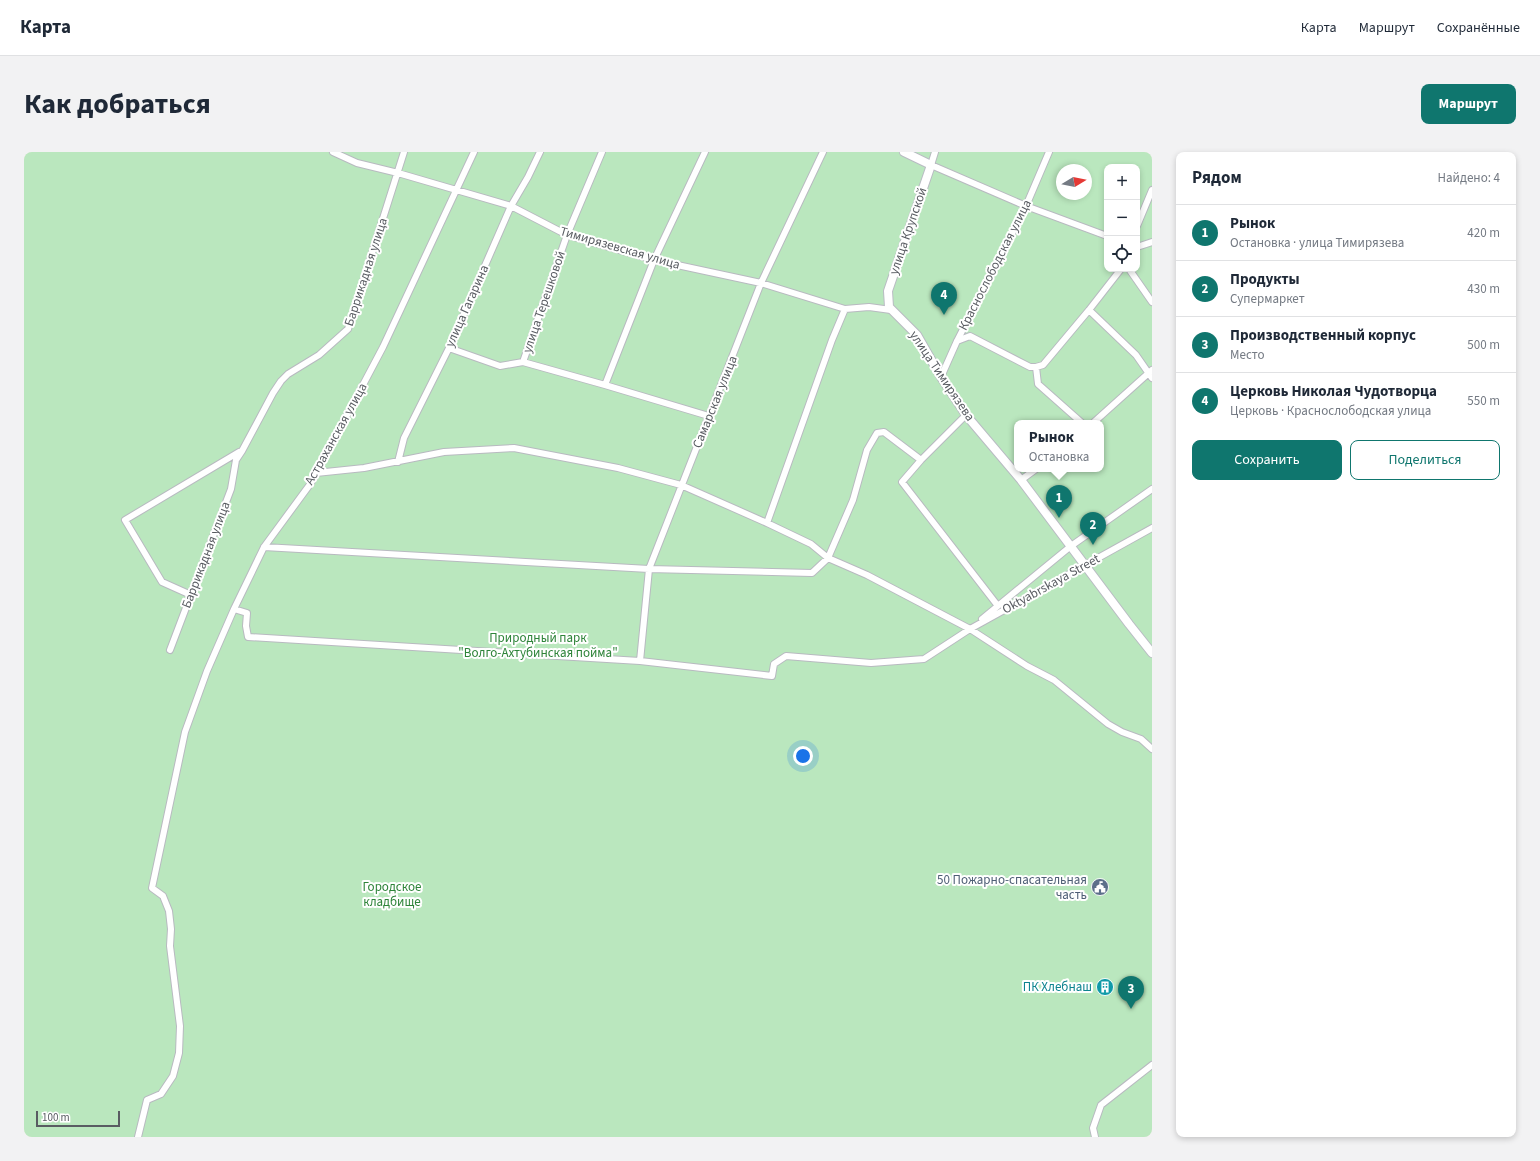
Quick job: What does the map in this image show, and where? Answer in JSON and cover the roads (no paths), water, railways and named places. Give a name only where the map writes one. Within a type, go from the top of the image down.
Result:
[{"type":"street","name":"Тимирязевская улица","points":[[333,152],[357,163],[398,173],[511,206],[567,235],[654,260],[761,283],[845,309],[869,308],[891,310]]},
{"type":"street","name":"Баррикадная улица","points":[[170,650],[231,489],[236,460],[272,393],[280,381],[288,374],[319,355],[348,329],[404,152]]},
{"type":"street","name":"Астраханская улица","points":[[138,1137],[148,1100],[162,1094],[173,1076],[179,1053],[180,1026],[170,946],[171,929],[169,912],[163,896],[152,888],[185,732],[192,711],[234,609],[264,547],[311,483],[383,347],[474,152]]},
{"type":"street","name":"улица Гагарина","points":[[398,462],[404,438],[449,348],[511,206],[540,152]]},
{"type":"street","name":"улица Терешковой","points":[[522,362],[567,235],[602,152]]},
{"type":"street","points":[[605,385],[654,260],[705,152]]},
{"type":"street","name":"Самарская улица","points":[[640,661],[649,569],[761,283],[823,152]]},
{"type":"street","points":[[904,152],[1026,206],[1104,235]]},
{"type":"street","name":"улица Крупской","points":[[891,310],[888,303],[888,291],[935,152]]},
{"type":"street","name":"Краснослободская улица","points":[[941,377],[957,341],[1026,206],[1049,152]]},
{"type":"street","points":[[1140,219],[1152,190]]},
{"type":"street","points":[[1140,247],[1152,242]]},
{"type":"street","points":[[957,341],[970,336],[1030,367],[1043,365],[1089,310],[1118,272]]},
{"type":"street","points":[[1131,272],[1152,302]]},
{"type":"street","points":[[768,523],[829,347],[845,309]]},
{"type":"street","name":"улица Тимирязева","points":[[891,310],[917,335],[941,377],[966,414],[1014,472]]},
{"type":"street","points":[[1089,310],[1136,355],[1151,374],[1097,420]]},
{"type":"street","points":[[449,348],[500,366],[522,362],[709,416]]},
{"type":"street","points":[[1036,367],[1038,384],[1079,420]]},
{"type":"street","points":[[966,414],[921,460],[902,482],[998,606]]},
{"type":"street","points":[[264,547],[649,569],[812,573],[828,558],[853,500],[867,450],[877,433],[884,432],[921,460]]},
{"type":"street","points":[[316,473],[364,468],[444,452],[514,448],[618,468],[681,485],[768,523],[811,544],[828,558],[867,575],[970,629],[1027,666],[1054,680],[1108,724],[1141,740],[1152,748]]},
{"type":"street","points":[[191,595],[162,582],[125,520],[242,451]]},
{"type":"street","name":"улица Тимирязева","points":[[1014,472],[1084,565],[1151,649]]},
{"type":"street","points":[[1021,480],[1032,472]]},
{"type":"street","points":[[234,609],[247,613],[246,626],[248,637],[640,661],[772,676],[774,664],[786,656],[871,663],[924,659],[970,629],[1071,546],[1152,489]]},
{"type":"street","name":"Oktyabrskaya Street","points":[[970,629],[1152,528]]},
{"type":"street","points":[[1096,1137],[1093,1128],[1102,1105],[1152,1065]]},
{"type":"place","name":"Церковь Николая Чудотворца","points":[[944,315]]},
{"type":"place","name":"Рынок","points":[[1059,518]]},
{"type":"place","name":"Продукты","points":[[1093,545]]},
{"type":"place","name":"50 Пожарно-спасательная часть","points":[[1100,887]]},
{"type":"place","name":"ПК Хлебнаш","points":[[1105,987]]},
{"type":"place","name":"Производственный корпус","points":[[1131,1009]]},
{"type":"park label","name":"Природный парк \"Волго-Ахтубинская пойма\"","points":[[538,646]]},
{"type":"park label","name":"Городское кладбище","points":[[392,894]]}]
